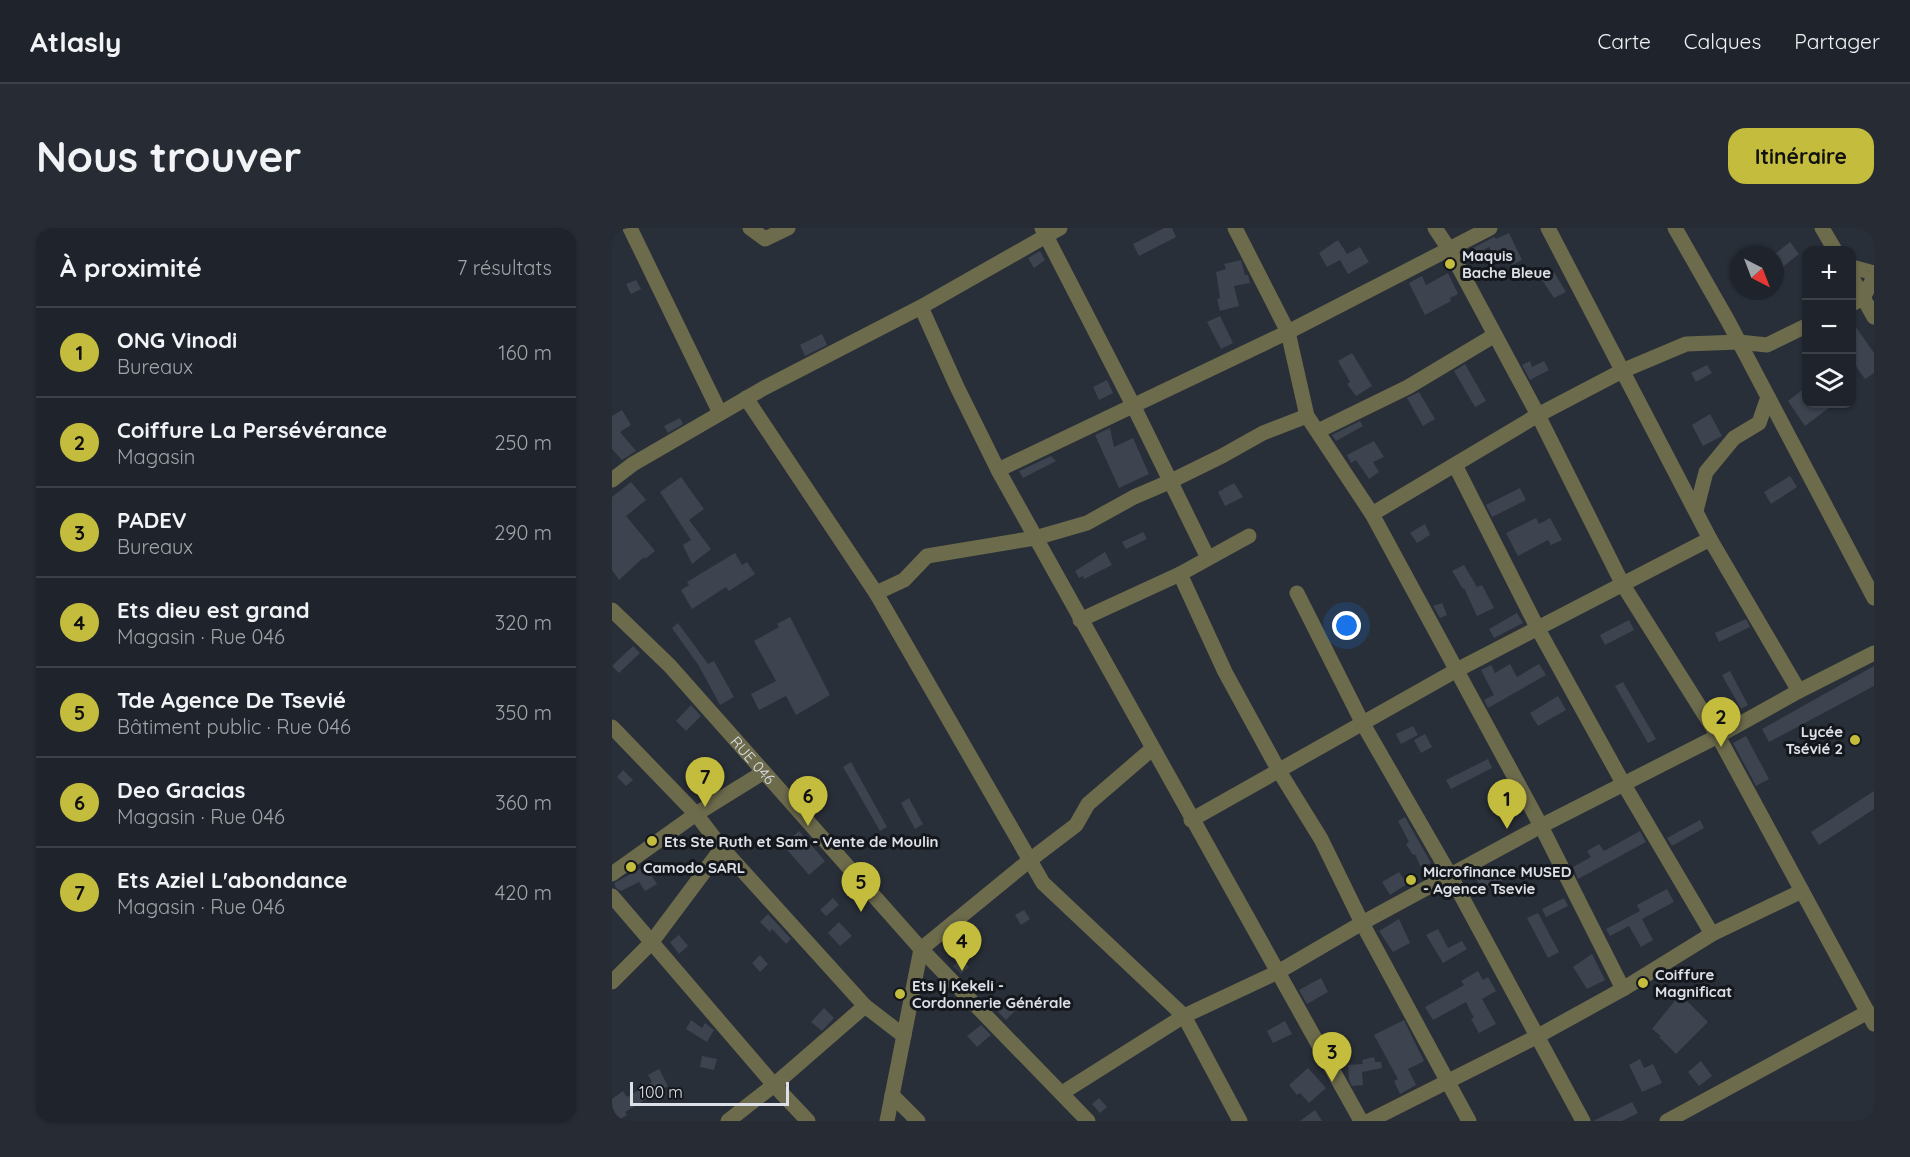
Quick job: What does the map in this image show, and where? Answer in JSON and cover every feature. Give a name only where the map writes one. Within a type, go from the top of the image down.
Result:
[{"type":"street","points":[[630,228],[720,413]]},
{"type":"street","points":[[750,228],[765,239],[788,228]]},
{"type":"street","points":[[612,480],[633,464],[746,398],[921,307],[1043,232],[1060,228]]},
{"type":"street","points":[[1235,228],[1288,332],[1307,416],[1372,514],[1541,826],[1623,989]]},
{"type":"street","points":[[1435,228],[1449,249],[1538,415],[1623,585],[1718,736],[1871,1018],[1667,1121]]},
{"type":"street","points":[[998,470],[1288,332],[1490,228]]},
{"type":"street","points":[[1548,228],[1710,539],[1799,691]]},
{"type":"street","points":[[1675,228],[1739,342],[1874,598]]},
{"type":"street","points":[[1822,228],[1833,246]]},
{"type":"street","points":[[1043,232],[1133,405],[1208,558]]},
{"type":"street","points":[[1856,269],[1874,275],[1857,301],[1874,317]]},
{"type":"street","points":[[921,307],[998,470],[1191,820],[1361,1121]]},
{"type":"street","points":[[1372,514],[1538,415],[1622,371],[1686,344],[1739,342],[1767,345],[1802,328]]},
{"type":"street","points":[[1318,431],[1407,387],[1495,335]]},
{"type":"street","points":[[1696,511],[1706,472],[1734,438],[1759,423],[1768,397]]},
{"type":"street","points":[[746,398],[876,593],[1043,883],[1184,1016],[1240,1121]]},
{"type":"street","points":[[876,593],[904,580],[927,556],[1035,538],[1087,523],[1263,433],[1307,416]]},
{"type":"street","points":[[1455,465],[1538,629],[1623,783],[1712,934]]},
{"type":"street","points":[[1080,620],[1180,574],[1249,536]]},
{"type":"street","points":[[1191,820],[1455,671],[1710,539]]},
{"type":"street","points":[[1180,574],[1226,672],[1279,771],[1321,839],[1362,923],[1469,1121]]},
{"type":"street","points":[[1296,593],[1363,724],[1450,875],[1583,1121]]},
{"type":"street","name":"RUE 046","points":[[612,610],[670,666],[921,949],[1088,1121]]},
{"type":"street","points":[[1062,1093],[1184,1016],[1278,972],[1362,923],[1541,826],[1874,654]]},
{"type":"street","points":[[612,727],[696,814],[722,848],[865,1006],[904,1036]]},
{"type":"street","points":[[887,1121],[921,949],[1076,825],[1088,804],[1152,749]]},
{"type":"street","points":[[612,874],[696,814],[764,772]]},
{"type":"street","points":[[612,982],[651,943],[722,848]]},
{"type":"street","points":[[1369,1121],[1538,1036],[1623,989],[1712,934],[1802,891]]},
{"type":"street","points":[[612,896],[774,1085],[808,1121]]},
{"type":"street","points":[[728,1121],[774,1085],[865,1006]]},
{"type":"street","points":[[892,1095],[918,1121]]},
{"type":"building","points":[[1164,228],[1172,228],[1176,237],[1139,256],[1133,244]]},
{"type":"building","points":[[1509,233],[1522,260],[1512,265],[1508,258],[1498,264],[1489,247],[1476,254],[1473,248],[1494,237],[1496,239]]},
{"type":"building","points":[[1338,240],[1347,254],[1360,247],[1369,262],[1348,274],[1340,260],[1327,267],[1319,253]]},
{"type":"building","points":[[1790,242],[1799,254],[1784,266],[1784,247]]},
{"type":"building","points":[[1040,251],[1045,260],[1034,268],[1028,258]]},
{"type":"building","points":[[1241,260],[1250,283],[1234,286],[1239,306],[1220,311],[1216,272],[1226,269],[1224,264]]},
{"type":"building","points":[[1554,272],[1566,292],[1554,298],[1542,280]]},
{"type":"building","points":[[1448,273],[1458,294],[1450,298],[1451,301],[1425,315],[1409,283],[1422,276],[1426,285]]},
{"type":"building","points":[[636,280],[641,289],[631,294],[626,284]]},
{"type":"building","points":[[1220,316],[1233,343],[1221,349],[1207,322]]},
{"type":"building","points":[[1856,327],[1874,353],[1874,373],[1865,379],[1856,366]]},
{"type":"building","points":[[822,334],[827,345],[805,356],[800,345]]},
{"type":"building","points":[[1352,353],[1372,386],[1356,396],[1347,384],[1350,382],[1338,361]]},
{"type":"building","points":[[1530,361],[1532,367],[1544,361],[1549,370],[1530,380],[1522,365]]},
{"type":"building","points":[[1465,364],[1486,401],[1475,407],[1454,371]]},
{"type":"building","points":[[1707,365],[1712,373],[1696,382],[1691,373]]},
{"type":"building","points":[[1107,380],[1113,393],[1099,400],[1093,387]]},
{"type":"building","points":[[1802,390],[1802,408],[1829,408],[1805,426],[1788,401]]},
{"type":"building","points":[[1419,392],[1435,419],[1423,426],[1407,398]]},
{"type":"building","points":[[622,410],[631,425],[620,432],[636,451],[622,460],[612,449],[612,416]]},
{"type":"building","points":[[1710,414],[1722,436],[1703,446],[1692,425]]},
{"type":"building","points":[[680,418],[683,424],[668,433],[664,426]]},
{"type":"building","points":[[1360,421],[1363,426],[1336,441],[1332,435]]},
{"type":"building","points":[[1110,428],[1114,447],[1133,438],[1149,474],[1119,488],[1095,435]]},
{"type":"building","points":[[1374,441],[1384,457],[1373,462],[1379,472],[1369,479],[1356,460],[1351,463],[1347,455]]},
{"type":"building","points":[[1051,456],[1056,461],[1023,478],[1019,471]]},
{"type":"building","points":[[1790,476],[1797,487],[1771,504],[1764,492]]},
{"type":"building","points":[[681,477],[704,509],[689,520],[711,549],[692,564],[683,545],[691,540],[660,492]]},
{"type":"building","points":[[631,482],[646,500],[626,516],[655,551],[645,559],[644,557],[619,580],[612,570],[612,497]]},
{"type":"building","points":[[1234,483],[1243,497],[1225,506],[1218,492]]},
{"type":"building","points":[[1520,488],[1526,500],[1492,517],[1486,505]]},
{"type":"building","points":[[1536,518],[1539,524],[1550,518],[1562,540],[1551,545],[1548,540],[1518,556],[1506,533]]},
{"type":"building","points":[[1425,524],[1430,535],[1417,543],[1410,533]]},
{"type":"building","points":[[1143,532],[1147,539],[1126,549],[1122,542]]},
{"type":"building","points":[[1105,552],[1112,565],[1084,579],[1083,576],[1079,578],[1075,571]]},
{"type":"building","points":[[735,553],[742,565],[747,562],[755,574],[729,591],[726,587],[692,609],[681,590],[689,585],[687,582]]},
{"type":"building","points":[[1464,565],[1477,587],[1482,585],[1494,608],[1477,616],[1464,588],[1452,571]]},
{"type":"building","points":[[1442,603],[1447,615],[1440,618],[1433,606]]},
{"type":"building","points":[[1517,613],[1523,623],[1494,638],[1489,629]]},
{"type":"building","points":[[790,617],[830,695],[796,715],[786,696],[759,710],[751,694],[776,681],[754,641],[779,627],[777,624]]},
{"type":"building","points":[[1746,619],[1750,627],[1719,642],[1715,633]]},
{"type":"building","points":[[1629,620],[1634,630],[1605,645],[1600,635]]},
{"type":"building","points":[[678,623],[708,664],[714,661],[734,697],[720,705],[699,666],[672,628]]},
{"type":"building","points":[[633,646],[640,653],[619,673],[612,666]]},
{"type":"building","points":[[1510,664],[1517,677],[1539,664],[1546,675],[1488,708],[1484,700],[1494,695],[1481,670],[1491,665],[1495,673]]},
{"type":"building","points":[[1874,666],[1874,686],[1769,742],[1762,729]]},
{"type":"building","points":[[1730,671],[1748,705],[1741,709],[1722,675]]},
{"type":"building","points":[[1623,682],[1656,739],[1648,743],[1615,686]]},
{"type":"building","points":[[1558,696],[1566,710],[1538,726],[1530,713]]},
{"type":"building","points":[[691,705],[701,716],[686,731],[676,721]]},
{"type":"building","points":[[1413,726],[1418,735],[1401,744],[1396,734]]},
{"type":"building","points":[[1425,734],[1432,747],[1421,753],[1414,740]]},
{"type":"building","points":[[1746,736],[1769,779],[1756,786],[1733,743]]},
{"type":"building","points":[[1488,759],[1492,768],[1451,789],[1446,780]]},
{"type":"building","points":[[851,762],[887,827],[880,831],[843,767]]},
{"type":"building","points":[[623,770],[633,780],[626,786],[617,777]]},
{"type":"building","points":[[1874,791],[1874,809],[1819,845],[1811,832]]},
{"type":"building","points":[[909,798],[923,824],[915,829],[901,803]]},
{"type":"building","points":[[1405,817],[1431,863],[1421,868],[1415,854],[1413,855],[1406,844],[1409,842],[1398,821]]},
{"type":"building","points":[[1700,820],[1704,828],[1672,846],[1667,838]]},
{"type":"building","points":[[799,831],[825,861],[809,875],[783,845]]},
{"type":"building","points":[[1640,831],[1646,842],[1578,879],[1573,867],[1591,857],[1587,851],[1599,844],[1604,851]]},
{"type":"building","points":[[645,866],[657,884],[645,891],[639,882],[621,891],[616,888],[614,883]]},
{"type":"building","points":[[1498,867],[1505,879],[1483,891],[1476,879]]},
{"type":"building","points":[[1399,872],[1407,884],[1390,895],[1382,882]]},
{"type":"building","points":[[1667,889],[1674,902],[1642,919],[1653,940],[1641,947],[1629,926],[1610,936],[1606,929],[1640,911],[1637,905]]},
{"type":"building","points":[[833,898],[839,905],[826,916],[820,910]]},
{"type":"building","points":[[1564,898],[1568,906],[1546,917],[1542,909]]},
{"type":"building","points":[[1024,910],[1030,919],[1021,925],[1015,915]]},
{"type":"building","points":[[1538,913],[1559,952],[1548,958],[1527,918]]},
{"type":"building","points":[[768,914],[791,939],[786,944],[772,929],[770,932],[760,922]]},
{"type":"building","points":[[1399,919],[1410,943],[1393,952],[1379,931]]},
{"type":"building","points":[[839,922],[852,936],[840,946],[828,933]]},
{"type":"building","points":[[1438,929],[1448,948],[1462,941],[1467,949],[1443,963],[1426,935]]},
{"type":"building","points":[[679,935],[688,946],[679,954],[670,942]]},
{"type":"building","points":[[1592,954],[1605,980],[1587,989],[1573,967]]},
{"type":"building","points":[[760,955],[768,964],[760,972],[752,963]]},
{"type":"building","points":[[961,959],[969,967],[961,974],[953,966]]},
{"type":"building","points":[[1478,971],[1483,980],[1488,977],[1496,991],[1482,999],[1496,1024],[1479,1033],[1471,1019],[1474,1018],[1466,1002],[1433,1020],[1425,1007],[1464,985],[1461,981]]},
{"type":"building","points":[[1321,978],[1328,992],[1307,1004],[1299,990]]},
{"type":"building","points":[[1682,992],[1688,998],[1686,1000],[1708,1022],[1676,1054],[1652,1029]]},
{"type":"building","points":[[1009,997],[1019,1007],[1006,1020],[996,1010]]},
{"type":"building","points":[[824,1008],[834,1018],[822,1031],[811,1022]]},
{"type":"building","points":[[691,1020],[702,1028],[705,1023],[714,1030],[707,1042],[686,1029]]},
{"type":"building","points":[[1404,1020],[1424,1061],[1408,1069],[1416,1085],[1400,1094],[1394,1081],[1398,1079],[1374,1035]]},
{"type":"building","points":[[1285,1021],[1292,1034],[1273,1043],[1267,1031]]},
{"type":"building","points":[[981,1025],[991,1035],[977,1047],[967,1036]]},
{"type":"building","points":[[702,1056],[717,1059],[714,1070],[700,1067]]},
{"type":"building","points":[[1374,1057],[1375,1062],[1381,1062],[1382,1068],[1362,1072],[1363,1085],[1352,1086],[1349,1080],[1348,1065],[1363,1064],[1362,1060]]},
{"type":"building","points":[[1640,1059],[1644,1068],[1653,1064],[1662,1083],[1642,1092],[1629,1065]]},
{"type":"building","points":[[1701,1061],[1712,1076],[1699,1086],[1688,1072]]},
{"type":"building","points":[[1308,1068],[1326,1088],[1309,1103],[1300,1093],[1297,1095],[1289,1085]]},
{"type":"building","points":[[659,1069],[668,1086],[625,1112],[627,1115],[617,1121],[612,1114],[612,1099],[623,1091],[627,1097],[652,1082],[648,1075]]},
{"type":"building","points":[[1099,1098],[1107,1107],[1100,1113],[1092,1104]]},
{"type":"building","points":[[1632,1102],[1638,1113],[1622,1121],[1593,1121]]},
{"type":"building","points":[[1315,1110],[1322,1121],[1300,1121]]},
{"type":"place","name":"Maquis Bache Bleue","points":[[1450,264]]},
{"type":"place","name":"Lycée Tsévié 2","points":[[1855,740]]},
{"type":"place","name":"Coiffure La Persévérance","points":[[1721,747]]},
{"type":"place","name":"Ets Aziel L'abondance","points":[[705,807]]},
{"type":"place","name":"Deo Gracias","points":[[808,826]]},
{"type":"place","name":"ONG Vinodi","points":[[1507,829]]},
{"type":"place","name":"Ets Ste Ruth et Sam - Vente de Moulin","points":[[652,841]]},
{"type":"place","name":"Camodo SARL","points":[[631,867]]},
{"type":"place","name":"Microfinance MUSED - Agence Tsevie","points":[[1411,880]]},
{"type":"place","name":"Tde Agence De Tsevié","points":[[861,912]]},
{"type":"place","name":"Ets dieu est grand","points":[[962,971]]},
{"type":"place","name":"Coiffure Magnificat","points":[[1643,983]]},
{"type":"place","name":"Ets Ij Kekeli - Cordonnerie Générale","points":[[900,994]]},
{"type":"place","name":"PADEV","points":[[1332,1082]]}]
